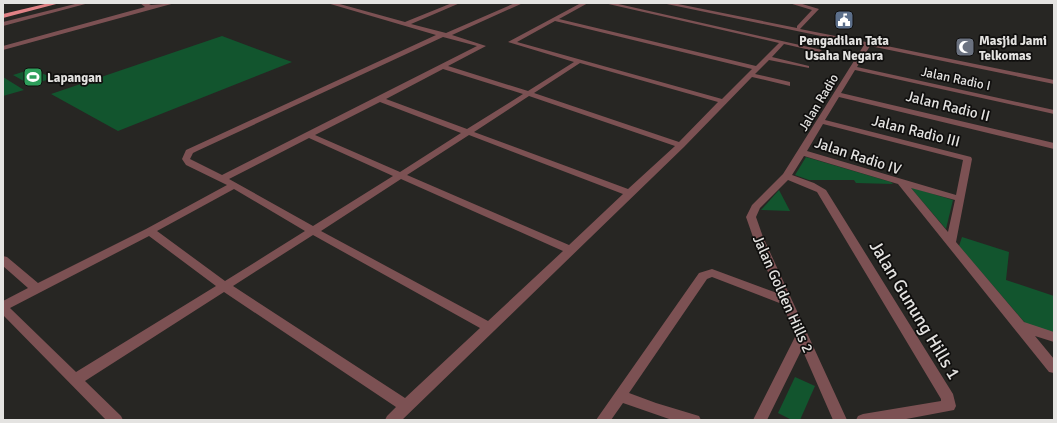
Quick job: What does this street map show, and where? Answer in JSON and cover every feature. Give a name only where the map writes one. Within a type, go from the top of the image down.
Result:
[{"type":"highway","points":[[3,12],[40,3]]},
{"type":"highway","points":[[3,16],[58,3]]},
{"type":"street","points":[[3,24],[86,3]]},
{"type":"street","points":[[143,3],[150,7]]},
{"type":"street","points":[[3,48],[150,7],[172,3]]},
{"type":"street","points":[[222,179],[483,46],[330,3]]},
{"type":"street","points":[[406,24],[457,3]]},
{"type":"street","points":[[489,327],[314,231],[234,185],[189,163],[186,159],[189,152],[445,35],[520,3]]},
{"type":"street","points":[[585,3],[511,42],[578,62],[722,101]]},
{"type":"street","points":[[607,3],[819,50]]},
{"type":"street","points":[[665,3],[1054,78]]},
{"type":"street","points":[[684,3],[758,21],[799,27],[1054,82]]},
{"type":"street","points":[[792,3],[816,9],[799,27]]},
{"type":"street","points":[[349,8],[356,6]]},
{"type":"street","points":[[553,19],[754,72],[787,84]]},
{"type":"street","points":[[3,42],[13,45]]},
{"type":"street","points":[[392,420],[681,145],[722,101],[754,72],[783,42]]},
{"type":"street","name":"Jalan Radio","points":[[787,176],[836,94],[869,43]]},
{"type":"street","points":[[768,58],[807,67]]},
{"type":"street","points":[[75,380],[314,231],[527,93],[578,62]]},
{"type":"street","points":[[443,67],[527,93],[681,145]]},
{"type":"street","name":"Jalan Radio I","points":[[853,68],[1054,112]]},
{"type":"street","name":"Jalan Radio II","points":[[836,94],[1054,146]]},
{"type":"street","points":[[380,99],[629,193]]},
{"type":"street","name":"Jalan Radio III","points":[[820,121],[968,160],[952,243]]},
{"type":"street","points":[[309,134],[570,250]]},
{"type":"street","name":"Jalan Radio IV","points":[[801,152],[902,182],[1054,368]]},
{"type":"street","name":"Jalan Golden Hills 2","points":[[787,176],[756,208],[751,217],[758,237],[840,420]]},
{"type":"street","name":"Jalan Gunung Hills 1","points":[[787,176],[821,190],[948,398],[949,406],[863,420]]},
{"type":"street","points":[[902,182],[961,199]]},
{"type":"street","points":[[116,420],[3,307],[36,288],[150,231],[234,185]]},
{"type":"street","points":[[150,231],[224,286],[406,406]]},
{"type":"street","points":[[3,260],[36,288]]},
{"type":"street","points":[[603,420],[703,276],[712,273],[788,302]]},
{"type":"street","points":[[1020,326],[1054,337]]},
{"type":"street","points":[[760,420],[802,335]]},
{"type":"street","points":[[620,396],[656,409],[694,420]]},
{"type":"green space","points":[[222,36],[292,62],[118,131],[51,94]]},
{"type":"green space","name":"Lapangan","points":[[32,69],[53,78],[31,85],[13,75]]},
{"type":"green space","name":"Lapangan","points":[[3,77],[24,90],[3,96]]},
{"type":"green space","points":[[806,157],[891,182],[893,184],[856,183],[854,180],[809,180],[795,175]]},
{"type":"green space","points":[[910,187],[953,200],[946,229]]},
{"type":"green space","points":[[779,190],[790,211],[761,210]]},
{"type":"green space","points":[[962,237],[1009,252],[1006,280],[1054,296],[1054,333],[1026,324],[959,246]]},
{"type":"green space","points":[[795,377],[815,386],[800,420],[792,420],[778,413]]},
{"type":"place","name":"Pengadilan Tata Usaha Negara","points":[[844,20]]},
{"type":"place","name":"Masjid Jami Telkomas","points":[[965,47]]},
{"type":"place","name":"Lapangan","points":[[33,77]]}]
